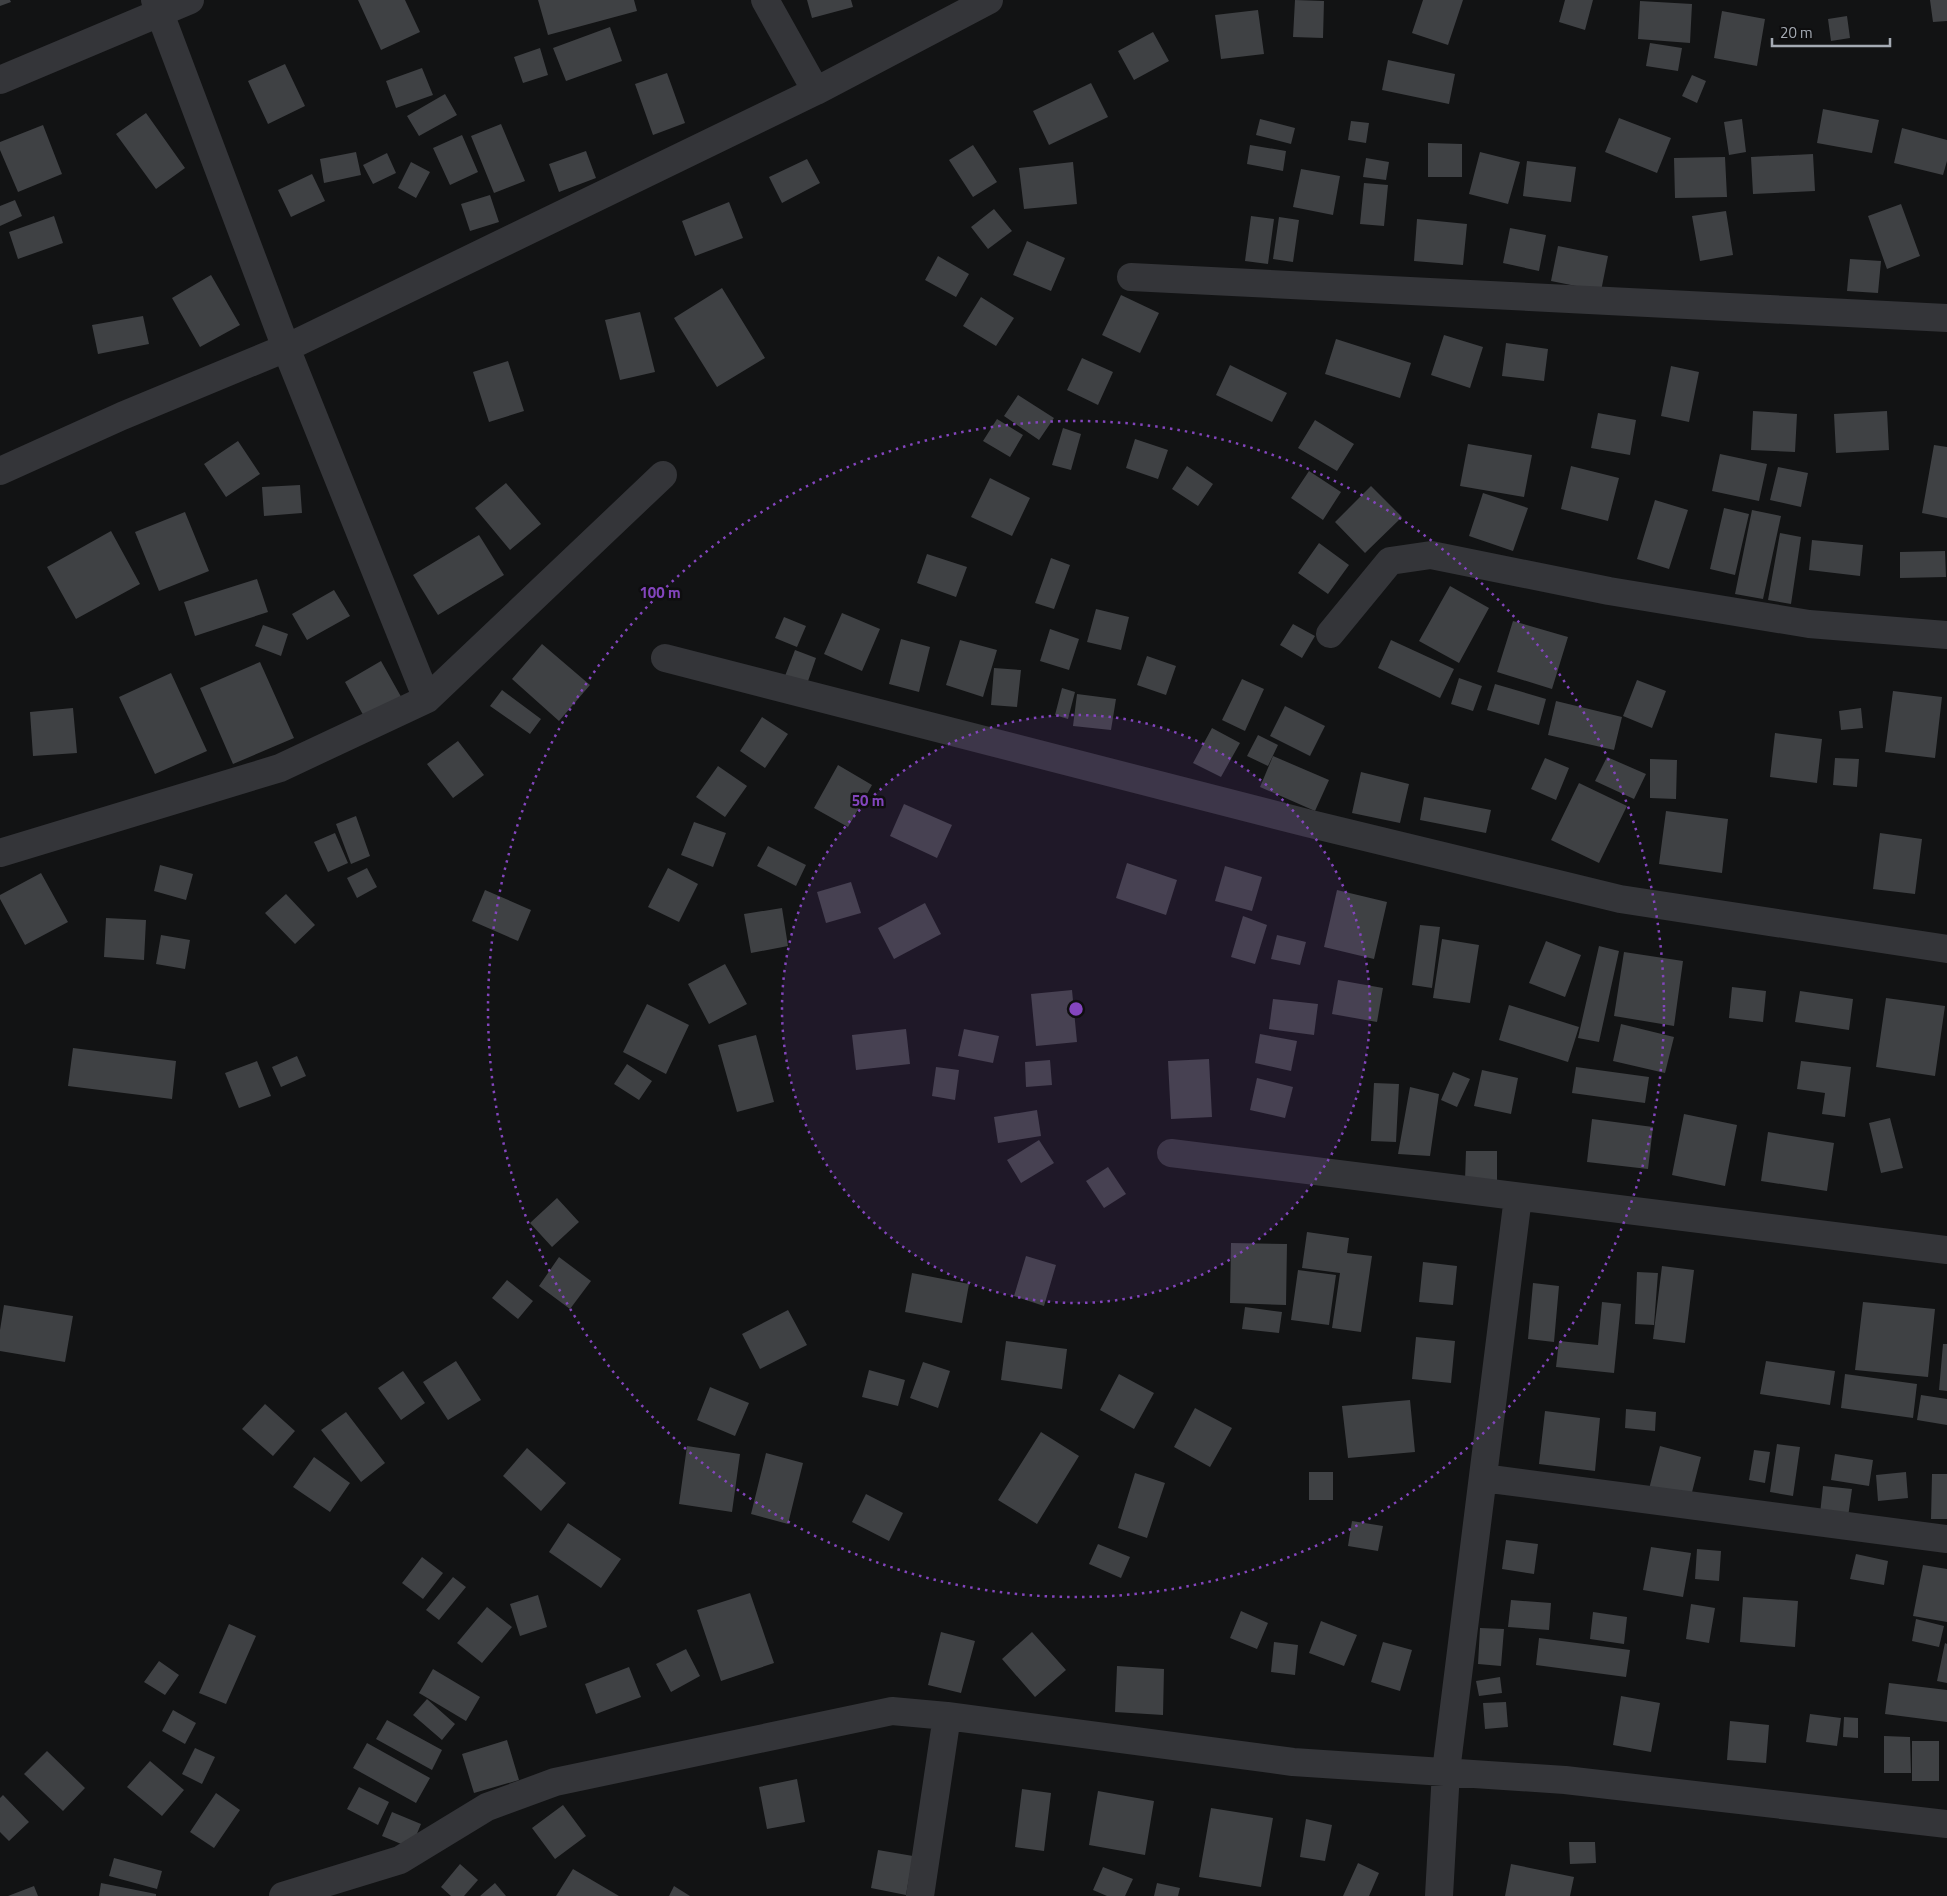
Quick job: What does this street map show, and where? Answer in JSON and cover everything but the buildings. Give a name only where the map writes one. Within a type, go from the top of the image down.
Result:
[{"type":"street","points":[[0,80],[158,6],[190,0]]},
{"type":"street","points":[[765,0],[816,91]]},
{"type":"street","points":[[0,471],[122,416],[286,348],[816,91],[989,0]]},
{"type":"street","points":[[158,6],[286,348],[428,699]]},
{"type":"street","points":[[1131,277],[1947,318]]},
{"type":"street","points":[[0,854],[280,768],[428,699],[663,475]]},
{"type":"street","points":[[1330,634],[1390,561],[1431,555],[1609,591],[1809,624],[1947,635]]},
{"type":"street","points":[[665,658],[1297,821],[1620,898],[1947,949]]},
{"type":"street","points":[[1171,1153],[1947,1250]]},
{"type":"street","points":[[1439,1896],[1446,1771],[1518,1197]]},
{"type":"street","points":[[1483,1478],[1947,1539]]},
{"type":"street","points":[[283,1896],[400,1860],[487,1807],[555,1782],[892,1711],[947,1716],[1293,1762],[1565,1780],[1947,1824]]},
{"type":"street","points":[[920,1896],[947,1716]]}]
